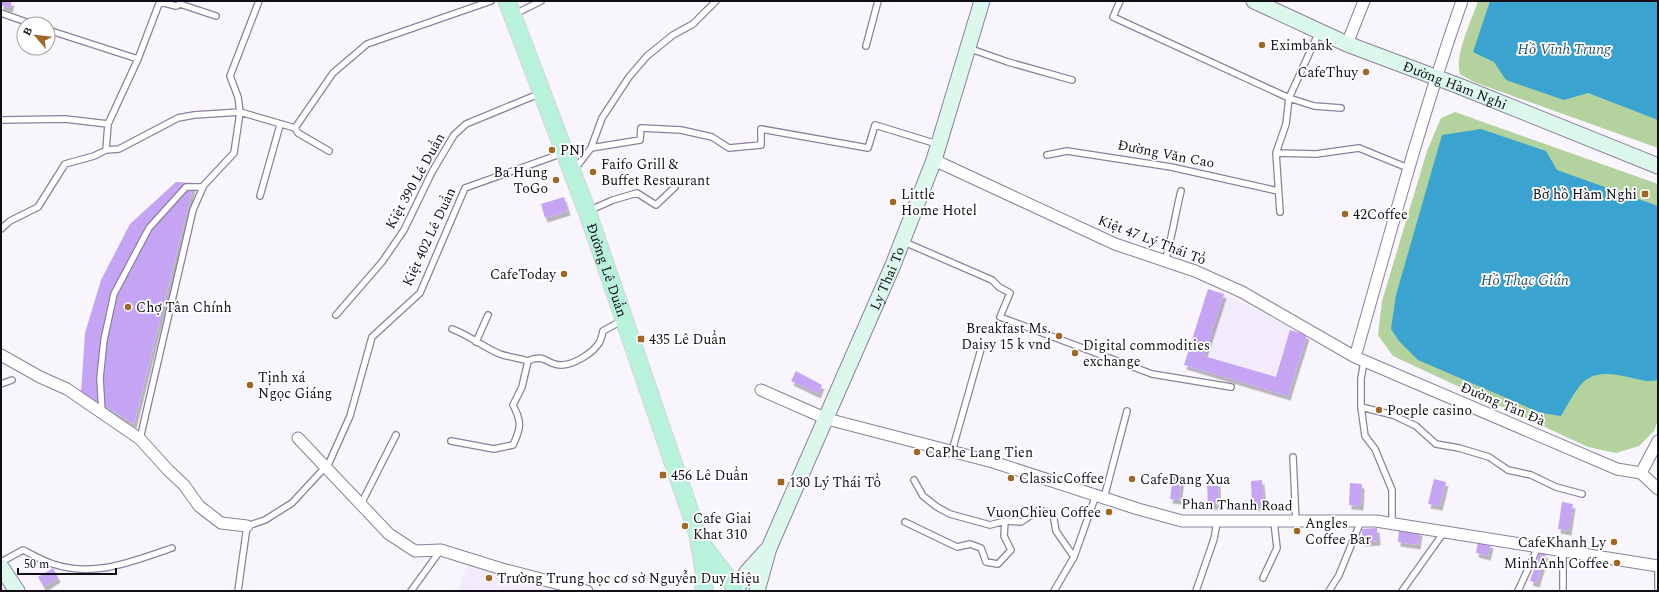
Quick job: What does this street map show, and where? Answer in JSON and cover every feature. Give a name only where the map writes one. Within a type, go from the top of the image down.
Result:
[{"type":"main road","name":"Đường Lê Duẩn","points":[[510,8],[566,152],[700,541],[704,591]]},
{"type":"main road","name":"Đường Lê Duẩn","points":[[700,541],[738,588]]},
{"type":"main road","points":[[713,591],[720,586],[738,588]]},
{"type":"street","name":"Ly Thai To","points":[[769,548],[827,419],[902,241],[934,160],[982,1]]},
{"type":"street","name":"Đường Hàm Nghi","points":[[1254,1],[1347,44],[1437,77],[1658,166]]},
{"type":"street","points":[[1359,359],[1408,168],[1462,1]]},
{"type":"street","points":[[1347,44],[1361,2]]},
{"type":"street","name":"Kiệt 47 Lý Thái Tổ","points":[[934,160],[1115,244],[1194,271],[1242,292],[1359,359]]},
{"type":"street","points":[[1,355],[40,377],[67,389],[140,439],[184,485],[199,506],[221,523],[247,526]]},
{"type":"street","name":"Đường Tản Đà","points":[[1359,359],[1617,469],[1641,473]]},
{"type":"street","name":"Phan Thanh Road","points":[[761,390],[827,419],[952,451],[1182,521],[1361,521],[1392,524],[1538,546],[1658,566]]},
{"type":"street","points":[[298,438],[389,534],[415,551],[441,550],[502,569],[587,591]]},
{"type":"street","points":[[1658,441],[1641,473],[1658,489]]},
{"type":"street","points":[[738,588],[747,572],[769,548]]},
{"type":"street","points":[[757,591],[769,548]]},
{"type":"street","points":[[1658,560],[1658,566]]},
{"type":"street","points":[[1,567],[17,591]]},
{"type":"lane","points":[[140,439],[193,210],[203,187],[234,153],[240,112],[238,97],[230,76],[258,1]]},
{"type":"lane","points":[[295,128],[333,73],[367,44],[491,1]]},
{"type":"lane","points":[[510,8],[542,1]]},
{"type":"lane","points":[[572,173],[591,148],[602,118],[629,77],[642,61],[673,35],[693,24],[716,1]]},
{"type":"lane","points":[[866,46],[878,1]]},
{"type":"lane","points":[[1120,1],[1113,17],[1289,98],[1314,106],[1341,108]]},
{"type":"lane","points":[[106,150],[108,124],[138,59],[160,2],[176,6],[180,4],[216,16]]},
{"type":"lane","points":[[1,13],[16,18]]},
{"type":"lane","points":[[1280,212],[1276,153],[1286,124],[1289,98],[1320,32]]},
{"type":"lane","points":[[56,33],[138,59]]},
{"type":"lane","points":[[968,47],[1008,62],[1072,80]]},
{"type":"lane","name":"Kiệt 390 Lê Duẩn","points":[[336,315],[382,262],[404,230],[432,172],[454,134],[466,124],[542,93]]},
{"type":"lane","points":[[1,229],[10,221],[38,207],[65,164],[94,156],[106,150],[119,149],[178,118],[194,114],[240,112],[280,125],[295,128],[298,133],[329,151]]},
{"type":"lane","points":[[1,120],[65,119],[108,124]]},
{"type":"lane","points":[[260,196],[280,125]]},
{"type":"lane","points":[[591,148],[640,140],[640,128],[681,130],[712,137],[729,148],[761,145],[761,128],[868,148],[875,126],[939,145]]},
{"type":"lane","points":[[1276,153],[1316,154],[1359,148],[1408,168]]},
{"type":"lane","name":"Đường Văn Cao","points":[[1047,155],[1067,151],[1171,167],[1278,192]]},
{"type":"lane","name":"Kiệt 402 Lê Duẩn","points":[[247,526],[264,520],[292,503],[329,463],[350,416],[372,337],[420,293],[465,188],[566,152]]},
{"type":"lane","points":[[102,413],[101,371],[104,340],[114,294],[149,228],[186,186],[203,187]]},
{"type":"lane","points":[[587,211],[613,200],[636,193],[656,205],[675,187]]},
{"type":"lane","points":[[1165,261],[1173,234],[1181,191]]},
{"type":"lane","points":[[902,241],[992,280],[999,287],[1010,293],[1000,317],[1152,374],[1230,387]]},
{"type":"lane","points":[[476,342],[488,315]]},
{"type":"lane","points":[[452,329],[466,334],[476,342],[502,354],[528,361],[539,358],[547,359],[552,363],[560,364],[579,359],[599,343],[603,331],[623,320]]},
{"type":"lane","points":[[952,451],[981,349]]},
{"type":"lane","points":[[1359,359],[1364,436],[1375,449],[1392,490],[1392,524]]},
{"type":"lane","points":[[451,441],[494,449],[513,444],[520,430],[519,417],[513,405],[522,387],[528,361]]},
{"type":"lane","points":[[1,384],[12,380]]},
{"type":"lane","points":[[1361,407],[1393,415],[1416,426],[1436,444],[1459,448],[1488,457],[1508,470],[1531,475],[1556,487],[1582,494]]},
{"type":"lane","points":[[1054,591],[1074,557],[1100,497],[1127,411]]},
{"type":"lane","points":[[361,504],[396,434]]},
{"type":"lane","points":[[1293,457],[1296,522]]},
{"type":"lane","points":[[914,480],[923,496],[937,507],[950,514],[990,525],[1005,521],[1021,522],[1040,510],[1053,514],[1056,530],[1074,557]]},
{"type":"lane","points":[[906,522],[957,547],[970,544],[981,548],[986,562],[998,564],[1011,550],[1004,536],[1005,521]]},
{"type":"lane","points":[[1329,591],[1339,575],[1361,521]]},
{"type":"lane","points":[[1196,591],[1214,539],[1216,522]]},
{"type":"lane","points":[[1263,578],[1277,548],[1274,522]]},
{"type":"lane","points":[[238,591],[247,526]]},
{"type":"lane","points":[[1402,591],[1444,532]]},
{"type":"lane","points":[[1518,591],[1538,546]]},
{"type":"lane","points":[[1,562],[23,550],[54,564],[84,570],[115,567],[172,548]]},
{"type":"lane","points":[[411,591],[441,550]]},
{"type":"lane","points":[[1563,551],[1563,591]]},
{"type":"lane","points":[[1658,566],[1658,591]]},
{"type":"shaded area","points":[[1208,289],[1224,294],[1307,335],[1288,396],[1184,365]]},
{"type":"shaded area","name":"Trường Trung học cơ sở Nguyễn Duy Hiệu","points":[[467,565],[564,591],[458,591]]},
{"type":"green space","name":"Hồ Vĩnh Trung","points":[[1478,1],[1658,1],[1658,148],[1474,82],[1460,74],[1459,57],[1461,48]]},
{"type":"green space","name":"Hồ Thạc Gián","points":[[1455,112],[1658,184],[1658,420],[1654,431],[1639,446],[1616,453],[1588,447],[1393,356],[1378,335],[1382,301],[1427,151],[1441,118]]},
{"type":"water","name":"Hồ Vĩnh Trung","points":[[1490,1],[1658,1],[1658,120],[1588,93],[1564,100],[1506,80],[1494,62],[1473,52]]},
{"type":"water","name":"Hồ Thạc Gián","points":[[1481,129],[1546,151],[1557,170],[1658,206],[1658,380],[1646,381],[1613,374],[1593,376],[1579,387],[1561,416],[1541,413],[1418,360],[1399,341],[1391,329],[1396,295],[1442,135]]},
{"type":"building","points":[[1,1],[12,1],[10,8],[1,5]]},
{"type":"building","name":"Chợ Tân Chính","points":[[176,182],[194,183],[134,424],[81,392],[85,333],[101,280],[130,224]]},
{"type":"building","points":[[564,197],[568,211],[545,218],[541,204]]},
{"type":"building","points":[[1208,289],[1224,294],[1204,356],[1276,377],[1290,330],[1307,335],[1288,396],[1184,365]]},
{"type":"building","points":[[796,371],[822,385],[818,394],[791,381]]},
{"type":"building","points":[[1173,476],[1182,477],[1179,500],[1170,499]]},
{"type":"building","points":[[1434,479],[1446,482],[1440,506],[1428,504]]},
{"type":"building","points":[[1262,480],[1264,506],[1252,507],[1251,481]]},
{"type":"building","points":[[1207,482],[1218,482],[1219,505],[1208,506]]},
{"type":"building","points":[[1350,483],[1362,484],[1361,506],[1349,505]]},
{"type":"building","points":[[1562,502],[1573,504],[1569,531],[1558,529]]},
{"type":"building","points":[[1377,528],[1378,541],[1362,542],[1362,529]]},
{"type":"building","points":[[1399,529],[1420,531],[1418,545],[1398,542]]},
{"type":"building","points":[[1478,541],[1491,544],[1488,556],[1476,553]]},
{"type":"building","points":[[1540,552],[1546,554],[1537,583],[1530,581]]},
{"type":"building","points":[[53,568],[58,578],[44,587],[38,577]]},
{"type":"place","name":"Eximbank","points":[[1262,45]]},
{"type":"place","name":"CafeThuy","points":[[1366,72]]},
{"type":"place","name":"PNJ","points":[[552,150]]},
{"type":"place","name":"Faifo Grill & Buffet Restaurant","points":[[593,172]]},
{"type":"place","name":"Ba Hung ToGo","points":[[556,180]]},
{"type":"place","name":"Bờ hồ Hàm Nghi","points":[[1645,194]]},
{"type":"place","name":"Little Home Hotel","points":[[893,202]]},
{"type":"place","name":"42Coffee","points":[[1345,214]]},
{"type":"place","name":"CafeToday","points":[[564,274]]},
{"type":"place","name":"Chợ Tân Chính","points":[[128,307]]},
{"type":"place","name":"Breakfast Ms. Daisy 15 k vnd","points":[[1059,336]]},
{"type":"place","name":"435 Lê Duẩn","points":[[641,339]]},
{"type":"place","name":"Digital commodities exchange","points":[[1075,353]]},
{"type":"place","name":"Tịnh xá Ngọc Giáng","points":[[250,385]]},
{"type":"place","name":"Poeple casino","points":[[1379,410]]},
{"type":"place","name":"CaPhe Lang Tien","points":[[917,452]]},
{"type":"place","name":"456 Lê Duẩn","points":[[663,475]]},
{"type":"place","name":"ClassicCoffee","points":[[1011,478]]},
{"type":"place","name":"CafeDang Xua","points":[[1132,479]]},
{"type":"place","name":"130 Lý Thái Tổ","points":[[781,482]]},
{"type":"place","name":"VuonChieu Coffee","points":[[1109,512]]},
{"type":"place","name":"Cafe Giai Khat 310","points":[[685,526]]},
{"type":"place","name":"Angles Coffee Bar","points":[[1297,531]]},
{"type":"place","name":"CafeKhanh Ly","points":[[1614,542]]},
{"type":"place","name":"MinhAnh Coffee","points":[[1617,563]]},
{"type":"place","name":"Trường Trung học cơ sở Nguyễn Duy Hiệu","points":[[489,578]]}]
